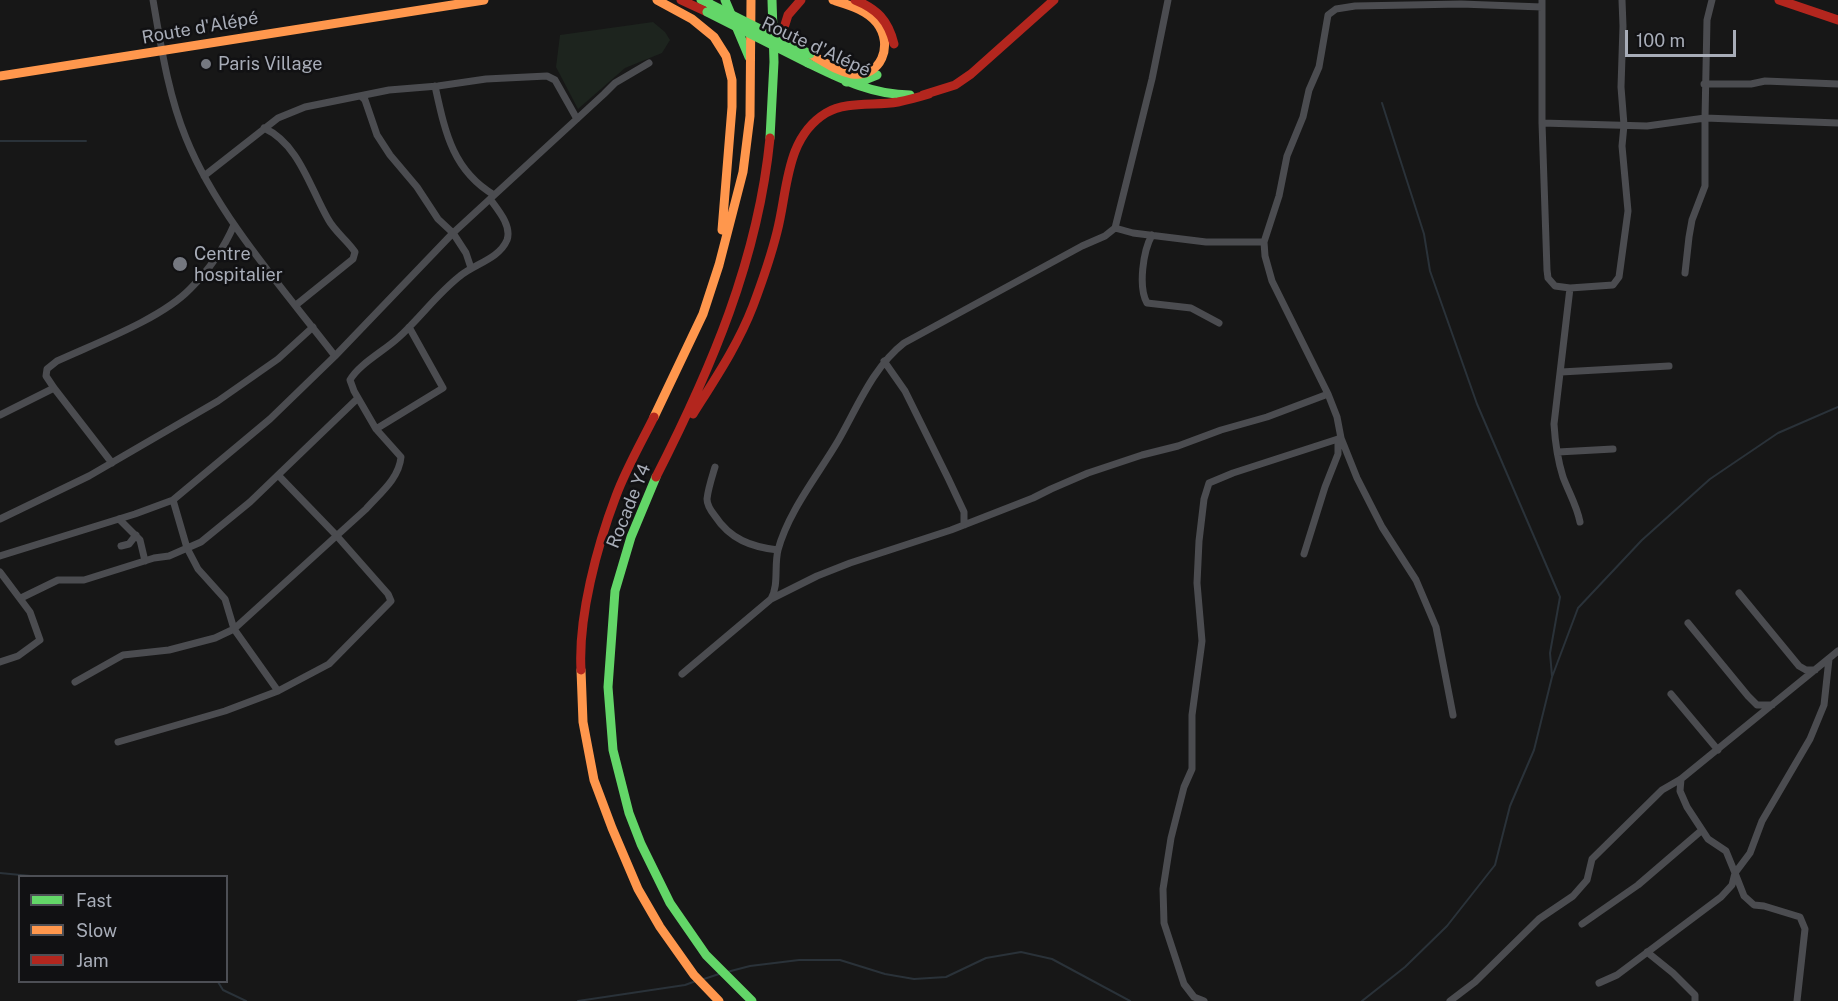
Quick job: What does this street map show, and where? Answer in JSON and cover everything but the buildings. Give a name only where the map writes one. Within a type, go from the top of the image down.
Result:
[{"type":"main road","name":"Route d'Alépé","points":[[0,76],[479,0]]},
{"type":"main road","points":[[657,0],[692,19],[714,37],[726,56],[732,80],[732,107],[719,265]]},
{"type":"main road","points":[[681,0],[706,5],[809,58],[844,72],[856,74],[867,72],[883,60],[887,48],[885,36],[870,16],[833,0]]},
{"type":"main road","points":[[725,0],[751,61]]},
{"type":"main road","name":"Rocade Y4","points":[[719,1001],[678,955],[638,889],[612,828],[594,780],[583,722],[580,657],[590,579],[616,495],[703,314],[719,265],[742,172],[750,116],[751,0]]},
{"type":"main road","name":"Rocade Y4","points":[[752,1001],[703,952],[658,879],[632,822],[618,773],[609,718],[609,653],[616,586],[642,508],[675,440],[728,318],[751,246],[765,178],[773,120],[775,57],[772,0]]},
{"type":"main road","points":[[775,57],[792,6],[801,0]]},
{"type":"main road","points":[[846,82],[862,81],[881,73],[889,65],[895,49],[887,21],[878,12],[855,0]]},
{"type":"main road","name":"Route d'Alépé","points":[[809,58],[846,82],[872,91],[898,96],[929,94],[955,86],[971,74],[1054,0]]},
{"type":"main road","points":[[1779,0],[1838,20]]},
{"type":"main road","points":[[675,440],[730,355],[753,306],[777,232],[791,161],[799,140],[810,125],[828,111],[851,106],[898,102],[929,94]]},
{"type":"street","points":[[153,0],[162,51],[178,115],[204,176],[234,225],[335,356]]},
{"type":"street","points":[[771,599],[775,590],[778,550],[799,502],[837,443],[884,361],[904,343],[1082,246],[1105,236],[1115,228],[1152,79],[1168,0]]},
{"type":"street","points":[[1304,554],[1324,487],[1338,454],[1337,417],[1272,280],[1265,256],[1264,242],[1280,196],[1287,156],[1303,117],[1309,90],[1319,67],[1328,15],[1332,11],[1355,6],[1542,4],[1542,123],[1547,270],[1548,278],[1555,286],[1570,288],[1613,285],[1619,277],[1628,211],[1622,147],[1624,125],[1621,87],[1622,0]]},
{"type":"street","points":[[1685,273],[1690,228],[1705,186],[1704,84],[1707,20],[1712,0]]},
{"type":"street","points":[[0,556],[173,500],[270,419],[335,356],[453,232],[615,83],[650,63]]},
{"type":"street","points":[[204,176],[264,128],[292,111],[389,90],[540,75],[551,77],[558,85],[577,119]]},
{"type":"street","points":[[1704,84],[1751,84],[1765,81],[1838,84]]},
{"type":"street","points":[[75,682],[123,655],[169,650],[215,638],[234,629],[366,509],[393,478],[401,461],[400,455],[376,429],[350,382],[352,376],[409,327],[451,283],[471,268],[498,253],[508,238],[508,228],[492,197],[468,175],[453,152],[442,120],[435,86]]},
{"type":"street","points":[[361,96],[372,126],[390,155],[417,187],[438,219],[453,232],[466,253],[471,268]]},
{"type":"street","points":[[1542,123],[1661,125],[1705,118],[1838,123]]},
{"type":"street","points":[[264,128],[282,138],[288,146],[327,219],[348,243],[355,255],[340,271],[296,305]]},
{"type":"street","points":[[112,463],[54,388],[45,372],[52,365],[152,315],[179,298],[190,289],[216,256],[234,225]]},
{"type":"street","points":[[1115,228],[1206,242],[1264,242]]},
{"type":"street","points":[[1152,235],[1145,251],[1144,266],[1143,296],[1148,303],[1191,308],[1219,323]]},
{"type":"street","points":[[1570,288],[1554,424],[1563,477],[1577,508],[1580,522]]},
{"type":"street","points":[[0,519],[112,463],[232,391],[278,359],[313,327]]},
{"type":"street","points":[[376,429],[443,388],[409,327]]},
{"type":"street","points":[[884,361],[905,392],[948,478],[964,512],[964,525]]},
{"type":"street","points":[[1561,372],[1669,366]]},
{"type":"street","points":[[0,416],[54,388]]},
{"type":"street","points":[[682,674],[771,599],[850,563],[964,525],[1088,473],[1142,455],[1186,444],[1328,394]]},
{"type":"street","points":[[21,598],[58,580],[84,580],[169,556],[201,542],[228,522],[358,398]]},
{"type":"street","points":[[1339,439],[1382,527],[1416,580],[1436,627],[1454,715]]},
{"type":"street","points":[[1204,1001],[1194,997],[1184,984],[1164,923],[1163,889],[1171,838],[1184,787],[1192,770],[1192,715],[1202,641],[1197,583],[1204,499],[1209,483],[1339,439]]},
{"type":"street","points":[[1558,452],[1613,449]]},
{"type":"street","points":[[715,467],[707,499],[713,514],[723,528],[731,536],[751,545],[778,550]]},
{"type":"street","points":[[118,742],[216,714],[278,691],[328,664],[391,601],[390,596],[336,535],[278,475]]},
{"type":"street","points":[[173,500],[187,548],[198,569],[225,599],[234,629],[278,691]]},
{"type":"street","points":[[119,519],[140,540],[145,561]]},
{"type":"street","points":[[121,546],[129,544],[136,536]]},
{"type":"street","points":[[0,572],[30,612],[40,640],[18,656],[0,662]]},
{"type":"street","points":[[1739,593],[1798,666],[1806,670],[1815,670]]},
{"type":"street","points":[[1689,623],[1757,705],[1772,705]]},
{"type":"street","points":[[1450,1001],[1475,982],[1539,919],[1573,896],[1587,880],[1592,859],[1662,790],[1682,779],[1838,651]]},
{"type":"street","points":[[1599,983],[1617,975],[1721,897],[1732,885],[1736,873],[1750,853],[1762,821],[1810,739],[1824,705],[1829,659]]},
{"type":"street","points":[[1671,694],[1718,750]]},
{"type":"street","points":[[1682,779],[1680,790],[1687,807],[1708,839],[1726,851],[1744,896],[1754,906],[1764,906],[1800,917],[1805,928],[1797,1001]]},
{"type":"street","points":[[1582,924],[1638,885],[1702,830]]},
{"type":"street","points":[[1647,952],[1695,995],[1695,1001]]},
{"type":"shaded area","points":[[653,22],[665,32],[670,40],[662,53],[625,68],[578,109],[556,67],[560,35]]},
{"type":"waterway","points":[[1382,103],[1424,234],[1430,271],[1477,404],[1560,597],[1550,653],[1552,676]]},
{"type":"waterway","points":[[0,141],[86,141]]},
{"type":"waterway","points":[[1362,1001],[1405,967],[1447,926],[1495,865],[1510,806],[1534,750],[1552,677],[1578,608],[1642,540],[1710,479],[1778,433],[1838,407]]},
{"type":"waterway","points":[[0,873],[21,875]]},
{"type":"waterway","points":[[727,972],[750,966],[799,960],[840,960],[885,974],[914,979],[946,977],[986,958],[1021,952],[1052,959],[1130,1001]]},
{"type":"waterway","points":[[704,979],[719,974]]},
{"type":"waterway","points":[[578,1001],[685,985],[696,981]]},
{"type":"waterway","points":[[219,983],[223,990],[246,1001]]},
{"type":"traffic: fast","points":[[701,0],[710,4]]},
{"type":"traffic: fast","points":[[725,0],[749,57]]},
{"type":"traffic: fast","points":[[770,138],[774,62],[772,0]]},
{"type":"traffic: fast","points":[[710,4],[810,54]]},
{"type":"traffic: fast","points":[[707,12],[808,63]]},
{"type":"traffic: fast","points":[[808,63],[870,89],[910,95]]},
{"type":"traffic: fast","points":[[846,82],[862,81],[877,75]]},
{"type":"traffic: fast","points":[[656,477],[631,537],[615,591],[608,687],[613,750],[629,813],[641,844],[670,903],[706,955],[752,1001]]},
{"type":"traffic: slow","points":[[0,76],[484,0]]},
{"type":"traffic: slow","points":[[657,0],[692,19],[714,37],[726,56],[732,80],[732,107],[722,230]]},
{"type":"traffic: slow","points":[[654,417],[703,314],[719,265],[743,172],[750,116],[751,0]]},
{"type":"traffic: slow","points":[[810,54],[835,68],[852,74],[871,71],[882,58],[884,50],[882,32],[873,18],[863,11],[833,0]]},
{"type":"traffic: slow","points":[[581,670],[583,722],[594,780],[612,828],[638,889],[660,927],[694,975],[719,1001]]},
{"type":"traffic: jam","points":[[681,0],[707,12]]},
{"type":"traffic: jam","points":[[778,47],[788,15],[801,0]]},
{"type":"traffic: jam","points":[[855,0],[870,7],[880,16],[894,44]]},
{"type":"traffic: jam","points":[[923,95],[955,85],[971,74],[1054,0]]},
{"type":"traffic: jam","points":[[1779,0],[1838,20]]},
{"type":"traffic: jam","points":[[693,414],[718,375],[753,306],[775,241],[790,166],[803,136],[813,124],[834,109],[852,105],[898,102],[929,94]]},
{"type":"traffic: jam","points":[[656,477],[695,396],[729,313],[755,227],[770,138]]},
{"type":"traffic: jam","points":[[581,670],[586,605],[602,537],[620,486],[654,417]]},
{"type":"place","name":"Paris Village","points":[[206,64]]},
{"type":"place","name":"Centre hospitalier","points":[[180,264]]}]
